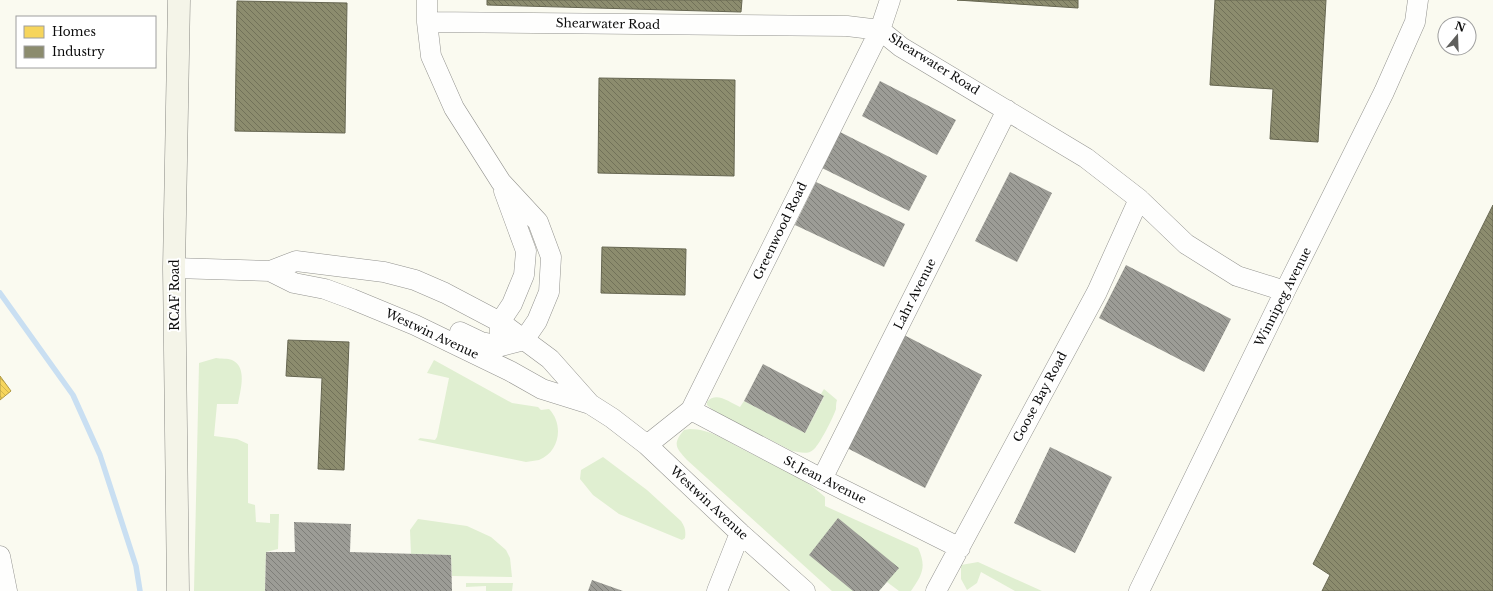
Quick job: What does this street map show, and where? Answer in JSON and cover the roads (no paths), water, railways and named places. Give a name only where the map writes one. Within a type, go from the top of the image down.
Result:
[{"type":"main road","name":"RCAF Road","points":[[178,0],[174,268],[178,591]]},
{"type":"street","points":[[415,325],[439,322],[482,342],[501,346],[524,340],[537,321],[549,292],[551,257],[538,222],[501,182],[454,108],[431,56],[427,22],[427,0]]},
{"type":"street","name":"Greenwood Road","points":[[647,445],[691,410],[880,30],[890,0]]},
{"type":"street","name":"Winnipeg Avenue","points":[[1139,591],[1384,92],[1414,22],[1418,0]]},
{"type":"street","name":"Shearwater Road","points":[[427,22],[847,26],[880,30],[901,47],[1086,158],[1140,199],[1186,244],[1237,276],[1285,291]]},
{"type":"street","name":"Lahr Avenue","points":[[822,479],[1007,110]]},
{"type":"street","points":[[501,182],[526,251],[524,275],[512,304],[500,322],[501,346],[510,371]]},
{"type":"street","name":"Goose Bay Road","points":[[936,591],[1097,292],[1140,199]]},
{"type":"street","name":"Westwin Avenue","points":[[174,268],[270,271],[296,261],[384,272],[415,280],[445,293],[500,322],[550,360],[590,404]]},
{"type":"street","name":"Westwin Avenue","points":[[270,271],[294,283],[325,289],[415,325],[510,371],[542,389],[590,404],[612,418],[647,445],[740,533],[805,591]]},
{"type":"street","name":"St Jean Avenue","points":[[691,410],[822,479],[960,548]]},
{"type":"street","points":[[717,591],[740,533]]},
{"type":"street","points":[[0,556],[7,591]]},
{"type":"waterway","points":[[0,293],[73,395],[100,455],[136,566],[140,591]]}]
